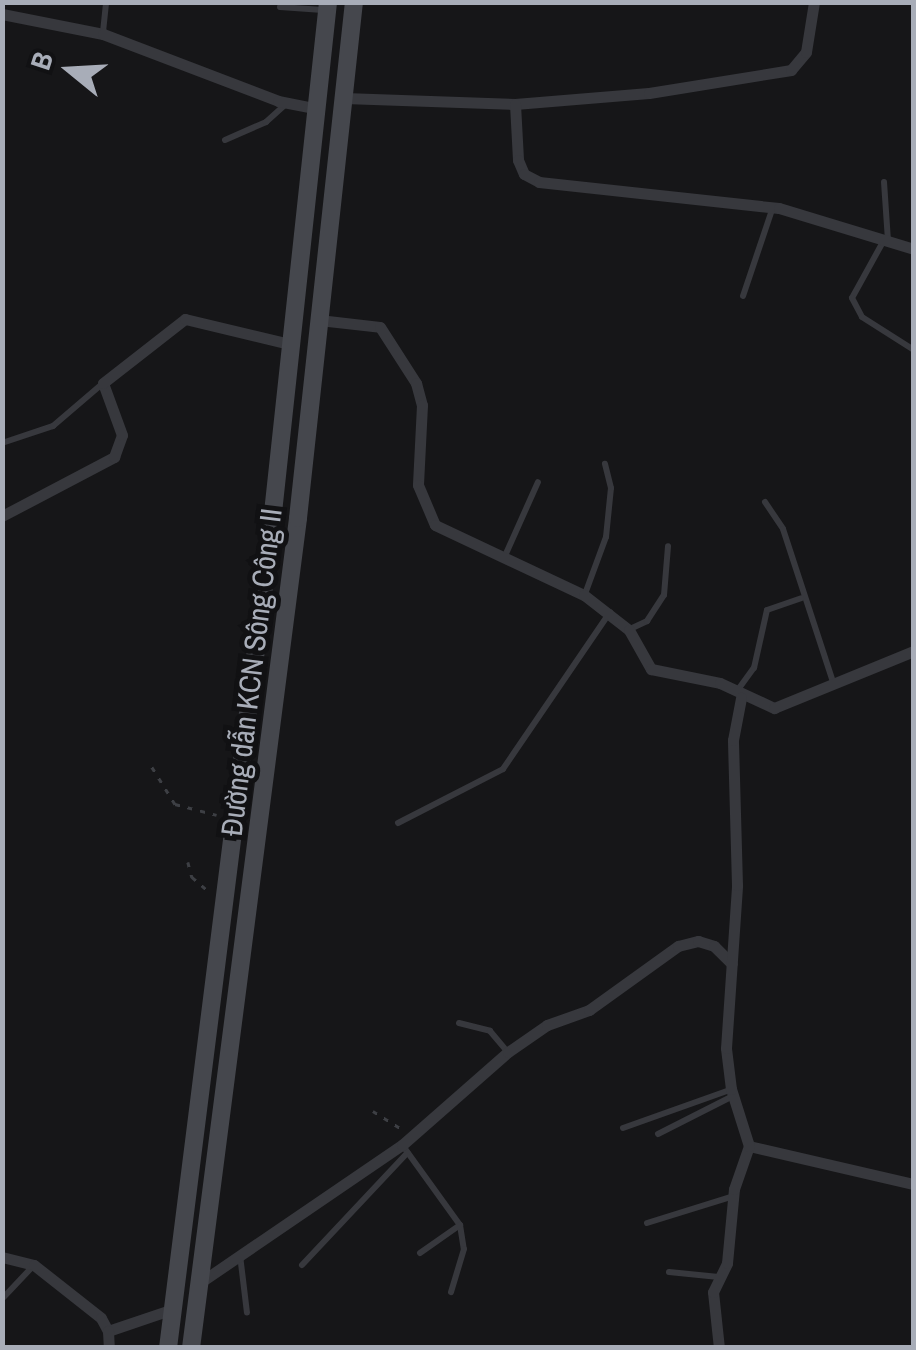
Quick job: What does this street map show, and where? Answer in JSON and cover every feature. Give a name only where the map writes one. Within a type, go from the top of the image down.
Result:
[{"type":"street","name":"Đường dẫn KCN Sông Công II","points":[[191,1348],[226,1110],[354,2]]},
{"type":"street","points":[[344,98],[515,104],[648,93],[790,70],[806,52],[814,2]]},
{"type":"street","name":"Đường dẫn KCN Sông Công II","points":[[168,1348],[290,344],[327,6]]},
{"type":"street","points":[[2,14],[102,34],[288,103],[314,108]]},
{"type":"street","points":[[515,104],[518,160],[524,174],[539,182],[772,207],[914,249]]},
{"type":"street","points":[[2,516],[118,452],[122,435],[103,383],[185,319],[290,344]]},
{"type":"street","points":[[319,320],[372,322],[391,340],[420,393],[416,466],[426,513],[435,524],[584,595],[610,612],[629,630],[651,669],[774,708],[914,651]]},
{"type":"street","points":[[719,1348],[710,1316],[731,1246],[732,1197],[749,1146],[732,1092],[732,782],[739,695]]},
{"type":"street","points":[[198,1284],[406,1146],[508,1052],[547,1026],[588,1010],[678,946],[698,941],[714,946],[732,964]]},
{"type":"street","points":[[198,1106],[226,1110]]},
{"type":"street","points":[[749,1146],[914,1184]]},
{"type":"street","points":[[2,1257],[34,1265],[91,1308],[108,1331],[109,1348]]},
{"type":"street","points":[[108,1331],[173,1309]]},
{"type":"lane","points":[[102,34],[106,2]]},
{"type":"lane","points":[[280,6],[327,6]]},
{"type":"lane","points":[[225,140],[266,122],[288,103]]},
{"type":"lane","points":[[884,182],[886,240],[852,298],[862,317],[914,350]]},
{"type":"lane","points":[[743,296],[772,207]]},
{"type":"lane","points":[[2,443],[52,426],[103,383]]},
{"type":"lane","points":[[584,595],[606,536],[611,488],[605,464]]},
{"type":"lane","points":[[504,559],[538,482]]},
{"type":"lane","points":[[765,502],[782,529],[801,598],[833,684]]},
{"type":"lane","points":[[629,630],[647,621],[664,594],[668,546]]},
{"type":"lane","points":[[739,695],[758,657],[768,610],[801,598]]},
{"type":"lane","points":[[398,823],[504,770],[610,612]]},
{"type":"lane","points":[[459,1022],[490,1032],[508,1052]]},
{"type":"lane","points":[[623,1128],[732,1092]]},
{"type":"lane","points":[[658,1134],[732,1092]]},
{"type":"lane","points":[[302,1265],[406,1146],[460,1225],[464,1249],[451,1292]]},
{"type":"lane","points":[[646,1223],[732,1197]]},
{"type":"lane","points":[[420,1253],[460,1225]]},
{"type":"lane","points":[[240,1254],[247,1313]]},
{"type":"lane","points":[[2,1300],[34,1265]]},
{"type":"lane","points":[[669,1272],[720,1277]]},
{"type":"path","points":[[152,767],[175,804],[233,817]]},
{"type":"path","points":[[188,862],[196,884],[223,899]]},
{"type":"path","points":[[373,1111],[396,1122],[406,1146]]}]
